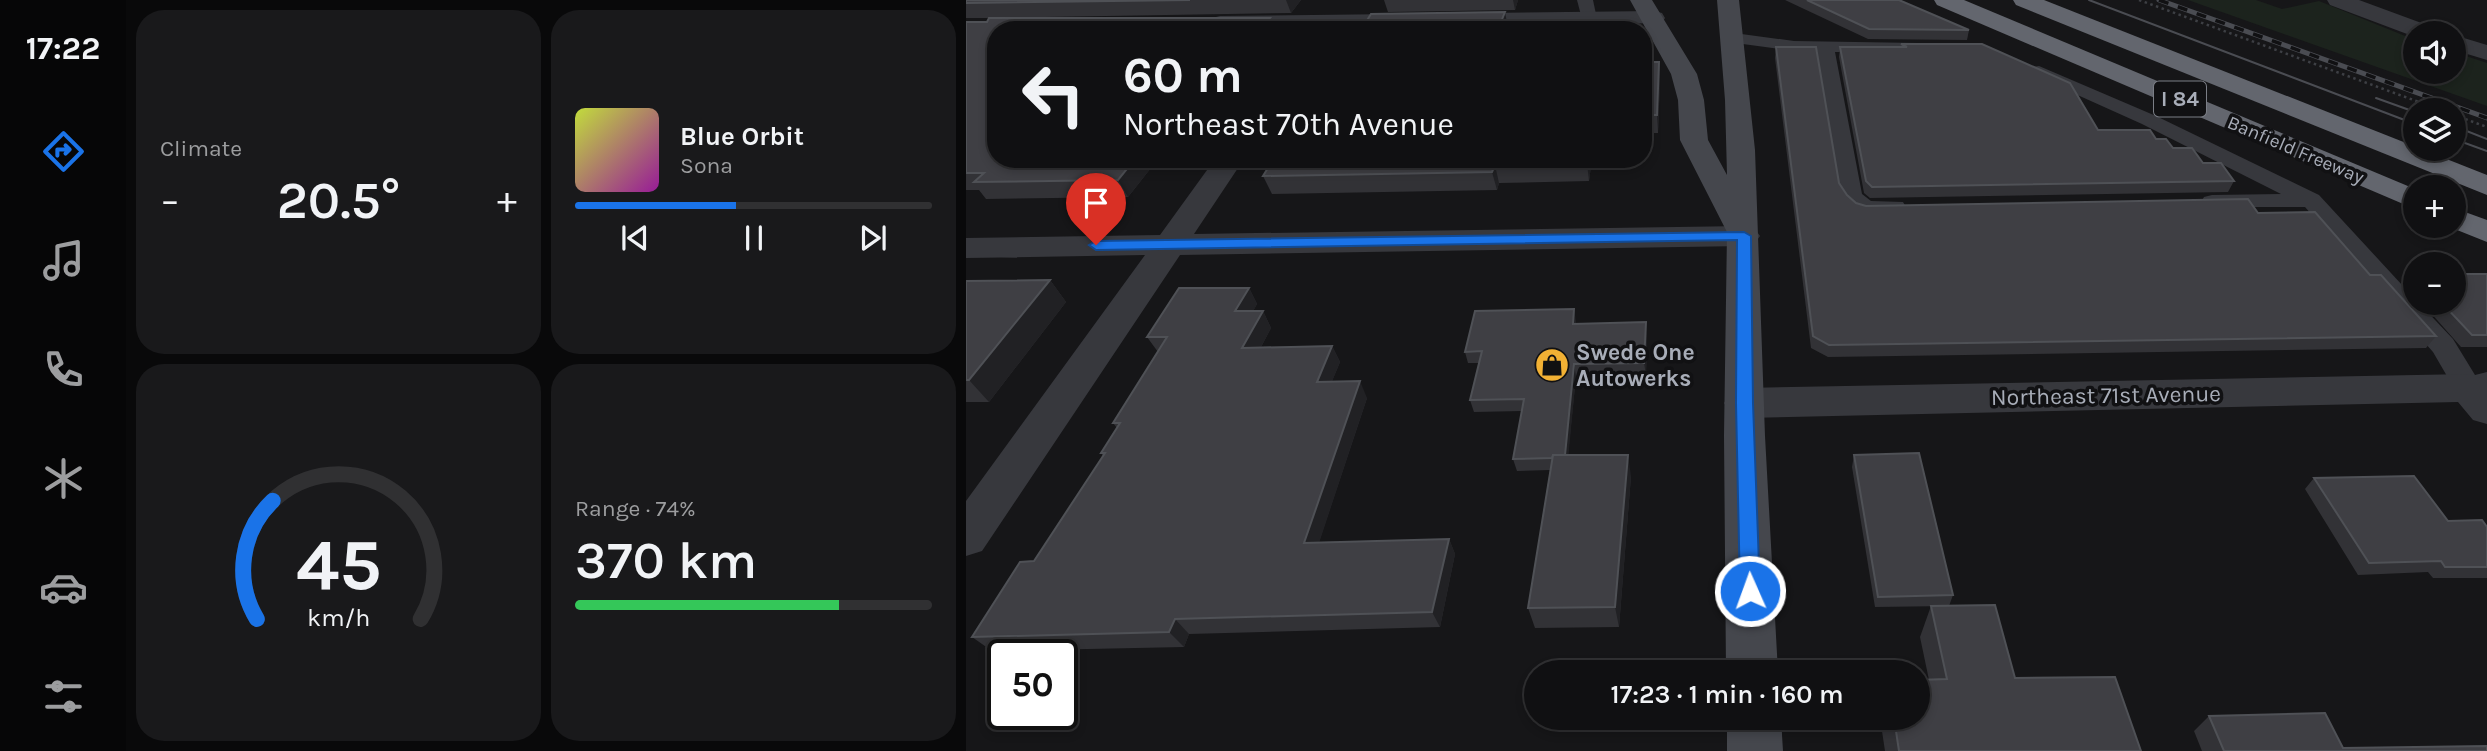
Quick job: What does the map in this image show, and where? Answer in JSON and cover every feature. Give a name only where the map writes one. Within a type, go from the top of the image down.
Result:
[{"type":"highway","name":"Banfield Freeway","points":[[1945,0],[2403,195]]},
{"type":"highway","name":"Banfield Freeway","points":[[2024,0],[2487,186]]},
{"type":"highway","points":[[2466,222],[2487,232]]},
{"type":"main road","points":[[1728,0],[1734,38],[1744,236],[1744,403],[1752,660]]},
{"type":"main road","points":[[1647,9],[1684,75],[1691,100],[1694,140],[1744,236]]},
{"type":"main road","points":[[1754,730],[1755,751]]},
{"type":"street","points":[[2338,0],[2403,24]]},
{"type":"street","points":[[1406,21],[1587,9],[1647,9]]},
{"type":"street","points":[[2466,46],[2487,53]]},
{"type":"street","points":[[966,537],[1224,168]]},
{"type":"street","points":[[966,248],[1744,236]]},
{"type":"street","name":"Northeast 71st Avenue","points":[[1744,403],[2481,393]]},
{"type":"lane","points":[[1734,38],[1794,47],[1930,47]]},
{"type":"lane","points":[[1825,47],[1851,194],[1855,201],[1864,208],[1920,207]]},
{"type":"lane","points":[[2019,62],[2149,120],[2311,200],[2339,227],[2481,393]]},
{"type":"lane","points":[[2185,202],[2311,200]]},
{"type":"path","points":[[2139,0],[2408,98]]},
{"type":"path","points":[[2466,119],[2487,127]]},
{"type":"shaded area","points":[[2188,0],[2256,0],[2282,9],[2319,1],[2403,35],[2403,76]]},
{"type":"shaded area","points":[[2466,56],[2487,63],[2487,106],[2425,84],[2466,84]]},
{"type":"building","points":[[966,0],[1190,0],[966,3]]},
{"type":"building","points":[[1807,0],[1899,0],[1969,30],[1869,29]]},
{"type":"building","points":[[1505,12],[1501,21],[1367,21],[1371,14]]},
{"type":"building","points":[[989,18],[1270,18],[1268,21],[988,21]]},
{"type":"building","points":[[966,22],[987,22],[987,168],[1128,168],[1118,180],[974,182],[984,173],[966,173]]},
{"type":"building","points":[[1901,44],[1982,44],[2070,83],[2098,130],[2150,130],[2156,139],[2166,139],[2173,148],[2192,148],[2203,163],[2221,163],[2234,181],[1872,187],[1866,181],[1840,47],[1907,47]]},
{"type":"building","points":[[1776,47],[1816,47],[1839,183],[1856,203],[1866,206],[2248,199],[2258,213],[2315,212],[2370,275],[2381,275],[2403,299],[2403,315],[2417,315],[2436,336],[1829,345],[1813,336]]},
{"type":"building","points":[[1652,62],[1659,62],[1657,115],[1652,115]]},
{"type":"building","points":[[1268,168],[1494,168],[1492,172],[1263,176]]},
{"type":"building","points":[[2466,274],[2487,274],[2487,335],[2472,335],[2453,315],[2466,315]]},
{"type":"building","points":[[1050,280],[969,380],[966,380],[966,281]]},
{"type":"building","points":[[1179,288],[1249,288],[1235,311],[1263,311],[1242,348],[1332,346],[1317,382],[1360,381],[1304,543],[1449,539],[1432,612],[1175,619],[1169,632],[972,637],[1020,562],[1034,561],[1105,453],[1101,453],[1120,423],[1113,423],[1167,337],[1147,337]]},
{"type":"building","points":[[1574,309],[1573,324],[1646,322],[1644,363],[1574,364],[1565,455],[1513,459],[1524,399],[1470,400],[1482,351],[1465,352],[1475,311]]},
{"type":"building","points":[[1919,453],[1953,595],[1878,597],[1854,455]]},
{"type":"building","points":[[1553,455],[1628,455],[1615,607],[1528,608]]},
{"type":"building","points":[[2414,476],[2448,521],[2482,520],[2487,527],[2487,567],[2445,567],[2441,561],[2369,563],[2314,478]]},
{"type":"building","points":[[1995,605],[2015,678],[2115,677],[2141,751],[1899,751],[1896,730],[1930,730],[1930,680],[1947,679],[1931,606]]},
{"type":"building","points":[[2325,713],[2343,748],[2487,746],[2487,751],[2224,751],[2209,716]]},
{"type":"tram line","points":[[2089,0],[2403,119]]},
{"type":"tram line","points":[[2376,98],[2403,108]]},
{"type":"tram line","points":[[2466,131],[2487,139]]},
{"type":"tram line","points":[[2466,143],[2487,151]]},
{"type":"railway","points":[[2159,0],[2487,118]]},
{"type":"place","name":"Swede One Autowerks","points":[[1552,365]]},
{"type":"route","points":[[1096,245],[1744,236],[1744,403],[1750,591]]}]
